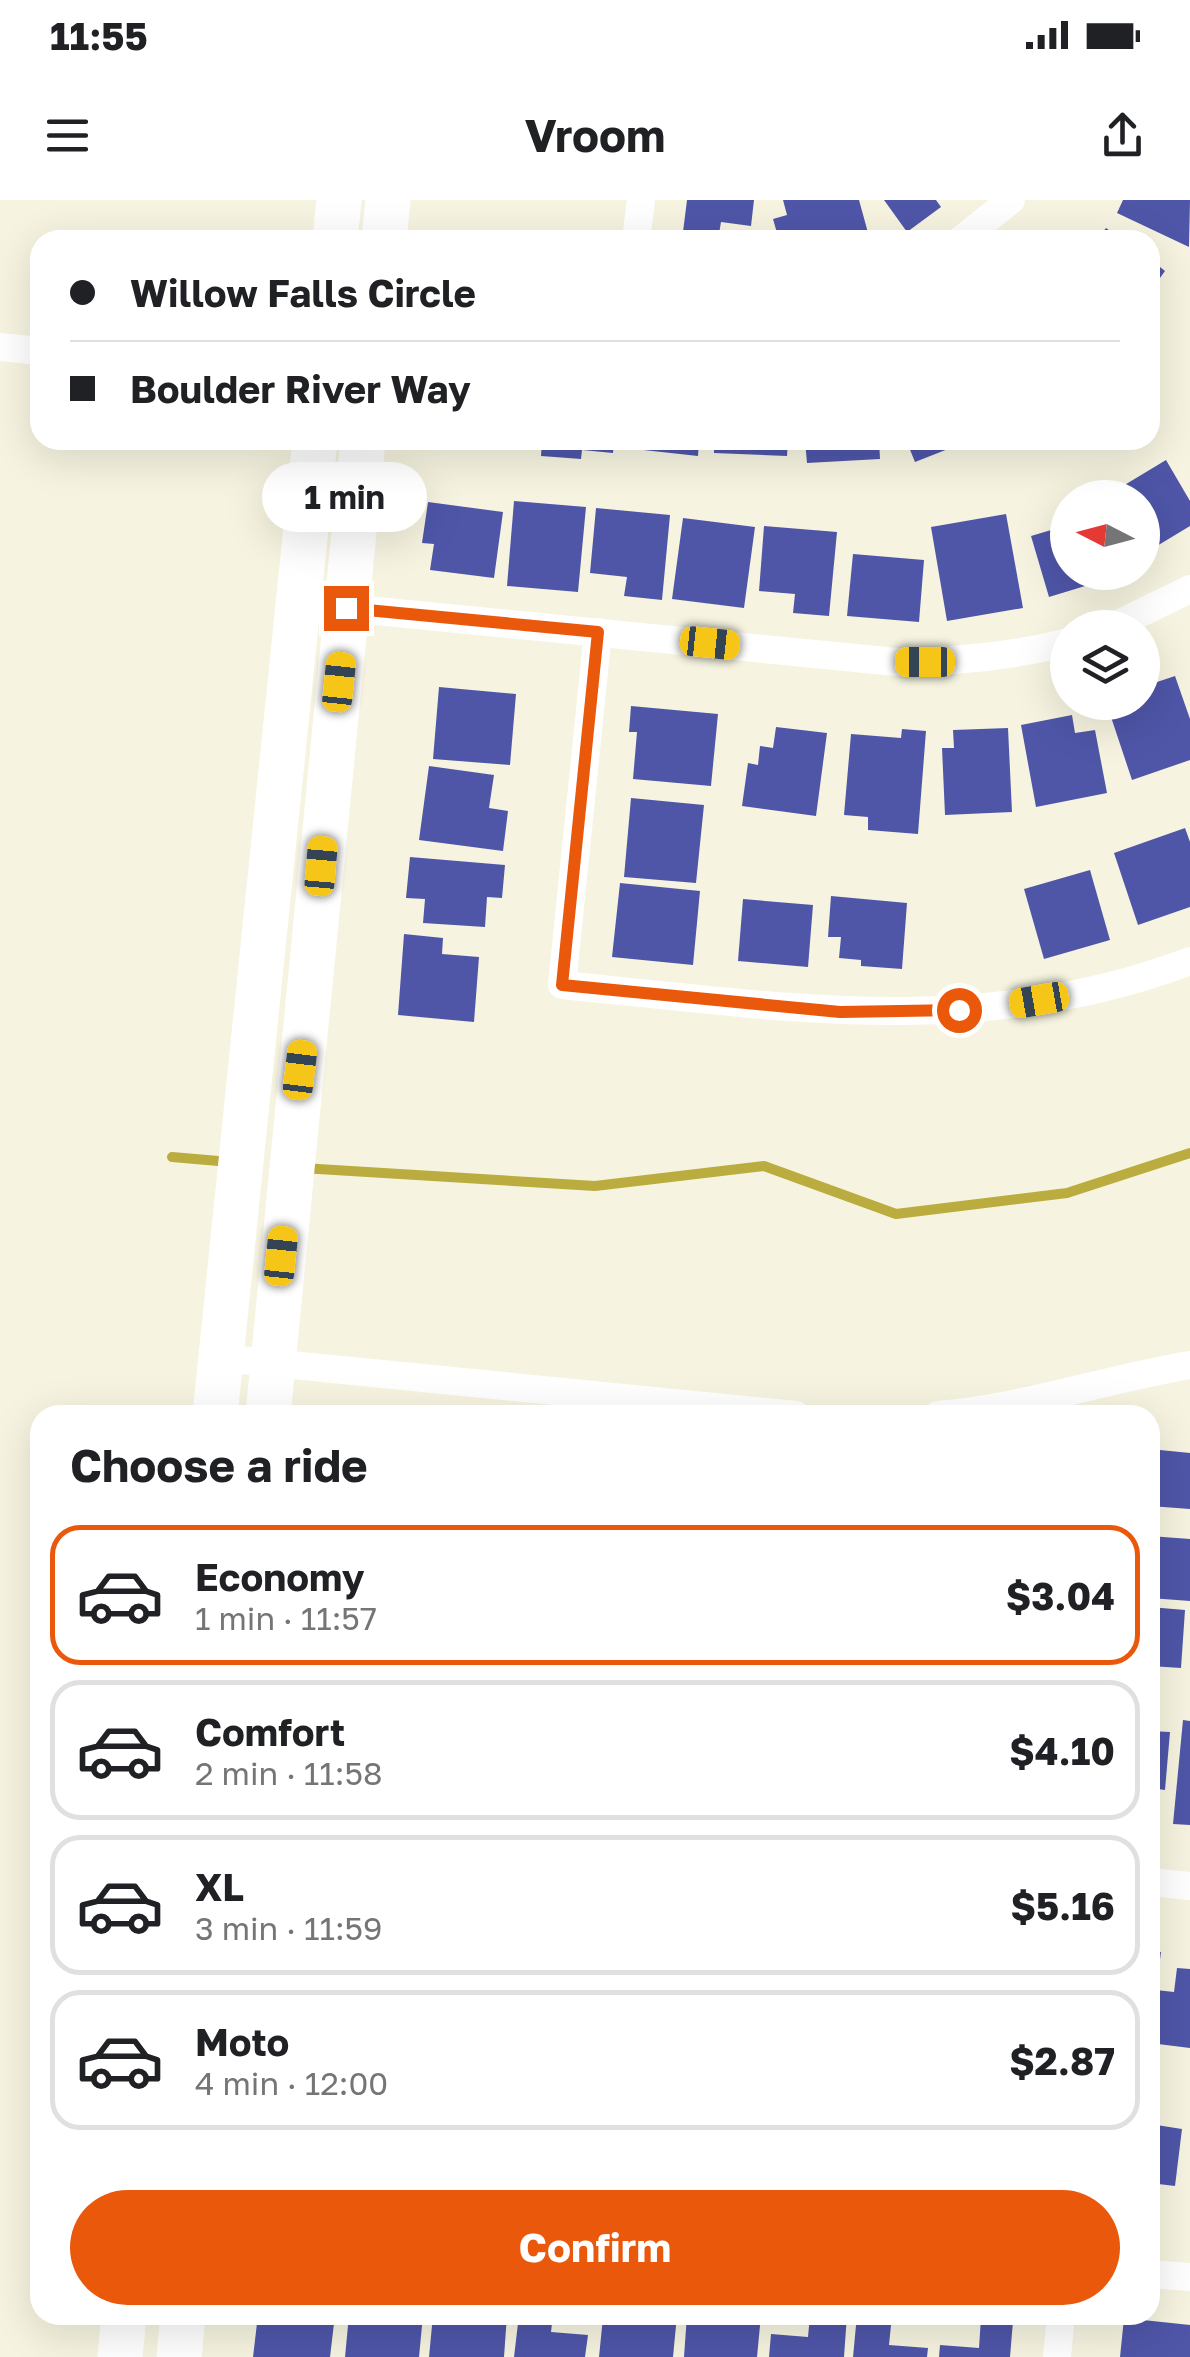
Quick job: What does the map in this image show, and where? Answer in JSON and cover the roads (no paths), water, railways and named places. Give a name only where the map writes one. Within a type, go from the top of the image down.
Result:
[{"type":"main road","points":[[336,230],[338,200]]},
{"type":"main road","points":[[385,230],[388,200]]},
{"type":"main road","points":[[216,1405],[314,450]]},
{"type":"main road","points":[[335,450],[325,573],[329,588],[346,608]]},
{"type":"main road","points":[[269,1405],[362,450]]},
{"type":"main road","points":[[120,2357],[123,2325]]},
{"type":"main road","points":[[178,2357],[182,2325]]},
{"type":"street","points":[[637,230],[640,200]]},
{"type":"street","points":[[974,230],[1011,200]]},
{"type":"street","points":[[0,347],[30,351]]},
{"type":"street","points":[[1148,610],[1190,590]]},
{"type":"street","points":[[346,608],[896,662],[954,662],[1050,646]]},
{"type":"street","points":[[598,632],[562,985],[840,1012],[932,1013],[1092,991],[1190,962]]},
{"type":"street","points":[[221,1358],[695,1405]]},
{"type":"street","points":[[1066,1404],[1143,1373],[1190,1364]]},
{"type":"street","points":[[1160,1883],[1190,1886]]},
{"type":"street","points":[[1160,2275],[1190,2277]]},
{"type":"street","points":[[1057,2357],[1060,2325]]},
{"type":"waterway","points":[[302,1168],[595,1186],[764,1166],[896,1214],[1067,1193],[1190,1153]]},
{"type":"waterway","points":[[172,1157],[230,1162]]}]
